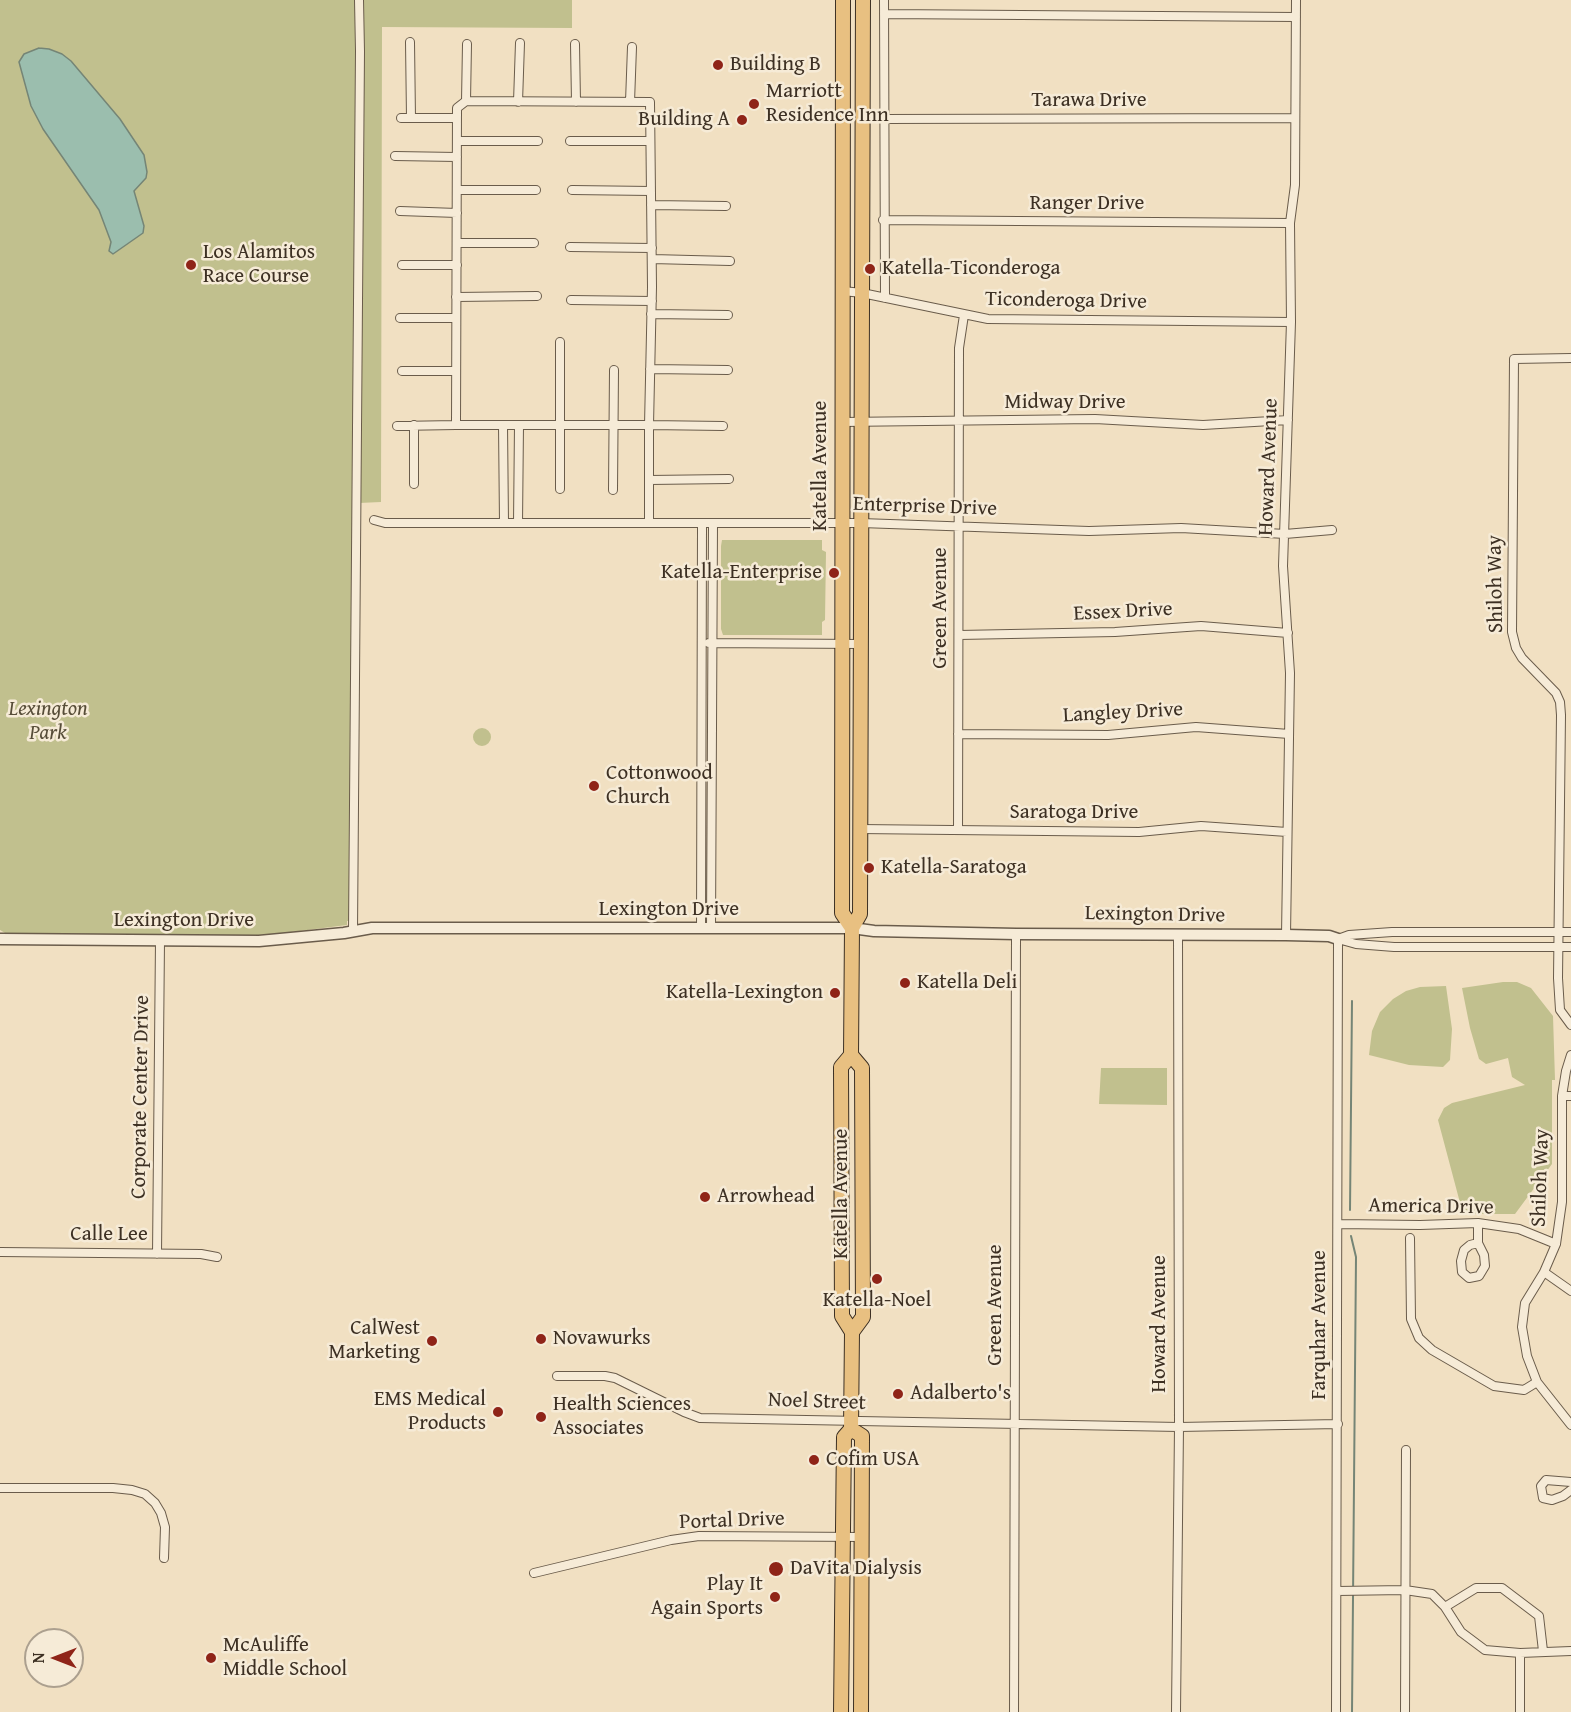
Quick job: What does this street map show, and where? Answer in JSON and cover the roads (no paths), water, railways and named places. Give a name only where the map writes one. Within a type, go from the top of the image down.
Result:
[{"type":"main road","name":"Katella Avenue","points":[[843,0],[842,913],[852,928]]},
{"type":"main road","name":"Katella Avenue","points":[[841,1712],[844,1437],[851,1426],[852,1332],[842,1316],[841,1067],[851,1055],[852,928],[860,915],[863,0]]},
{"type":"main road","name":"Katella Avenue","points":[[851,1055],[862,1068],[863,1317],[852,1332]]},
{"type":"main road","name":"Katella Avenue","points":[[851,1426],[862,1437],[861,1712]]},
{"type":"street","points":[[354,931],[359,0]]},
{"type":"street","points":[[884,0],[885,298]]},
{"type":"street","name":"Howard Avenue","points":[[1286,935],[1290,734],[1288,633],[1283,566],[1291,322],[1290,223],[1294,185],[1296,0]]},
{"type":"street","points":[[884,14],[1296,17]]},
{"type":"street","points":[[410,42],[411,118]]},
{"type":"street","points":[[518,102],[520,43]]},
{"type":"street","points":[[466,100],[467,44]]},
{"type":"street","points":[[575,44],[576,102]]},
{"type":"street","points":[[630,102],[632,47]]},
{"type":"street","points":[[456,425],[457,108],[466,100],[650,102],[652,301],[649,522]]},
{"type":"street","points":[[401,118],[457,118]]},
{"type":"street","name":"Tarawa Drive","points":[[883,119],[1295,118]]},
{"type":"street","points":[[457,141],[538,141]]},
{"type":"street","points":[[570,141],[650,141]]},
{"type":"street","points":[[395,156],[457,157]]},
{"type":"street","points":[[457,190],[536,190]]},
{"type":"street","points":[[572,190],[651,191]]},
{"type":"street","points":[[651,205],[726,206]]},
{"type":"street","points":[[400,212],[457,213]]},
{"type":"street","name":"Ranger Drive","points":[[883,220],[1290,223]]},
{"type":"street","points":[[457,243],[534,243]]},
{"type":"street","points":[[570,247],[652,248]]},
{"type":"street","points":[[652,260],[730,261]]},
{"type":"street","points":[[402,266],[457,265]]},
{"type":"street","name":"Ticonderoga Drive","points":[[843,291],[988,319],[1291,322]]},
{"type":"street","points":[[456,297],[537,296]]},
{"type":"street","points":[[571,300],[652,301]]},
{"type":"street","points":[[651,314],[728,315]]},
{"type":"street","name":"Green Avenue","points":[[958,830],[959,348],[964,315]]},
{"type":"street","points":[[400,318],[456,318]]},
{"type":"street","points":[[560,342],[560,489]]},
{"type":"street","name":"Shiloh Way","points":[[1571,358],[1514,359],[1512,632],[1516,648],[1522,658],[1556,693],[1560,702],[1558,978],[1560,1011],[1571,1025]]},
{"type":"street","points":[[650,369],[728,370]]},
{"type":"street","points":[[613,490],[614,370]]},
{"type":"street","points":[[402,371],[456,371]]},
{"type":"street","name":"Midway Drive","points":[[842,422],[1095,419],[1203,425],[1288,420]]},
{"type":"street","points":[[414,425],[414,484]]},
{"type":"street","points":[[503,425],[504,523]]},
{"type":"street","points":[[518,523],[519,425]]},
{"type":"street","points":[[397,426],[723,426]]},
{"type":"street","points":[[649,480],[729,479]]},
{"type":"street","name":"Enterprise Drive","points":[[374,520],[386,523],[861,523],[1089,531],[1181,528],[1285,534],[1332,530]]},
{"type":"street","points":[[702,524],[706,929]]},
{"type":"street","points":[[706,929],[713,643],[713,524]]},
{"type":"street","name":"Essex Drive","points":[[959,635],[1115,632],[1201,626],[1288,633]]},
{"type":"street","points":[[702,643],[860,644]]},
{"type":"street","name":"Langley Drive","points":[[958,734],[1107,735],[1196,727],[1290,734]]},
{"type":"street","name":"Saratoga Drive","points":[[859,829],[1139,832],[1201,826],[1287,832]]},
{"type":"street","name":"Lexington Drive","points":[[0,939],[259,941],[372,928],[852,928],[874,932],[1329,936],[1356,944],[1394,947],[1571,947]]},
{"type":"street","name":"Lexington Drive","points":[[1338,939],[1349,935],[1392,932],[1571,933]]},
{"type":"street","name":"Green Avenue","points":[[1014,1712],[1016,934]]},
{"type":"street","name":"Howard Avenue","points":[[1176,1712],[1179,1426],[1178,935]]},
{"type":"street","name":"Farquhar Avenue","points":[[1336,1712],[1338,939]]},
{"type":"street","name":"Corporate Center Drive","points":[[157,1254],[160,941]]},
{"type":"street","name":"Shiloh Way","points":[[1571,1055],[1566,1071],[1567,1202],[1556,1244],[1544,1272],[1525,1303],[1522,1327],[1527,1356],[1537,1382],[1571,1425]]},
{"type":"street","points":[[1478,1223],[1478,1243]]},
{"type":"street","name":"America Drive","points":[[1338,1224],[1478,1223],[1519,1229],[1556,1244]]},
{"type":"street","points":[[1410,1239],[1411,1319],[1419,1338],[1432,1350],[1494,1386],[1524,1390],[1537,1382]]},
{"type":"street","name":"Calle Lee","points":[[0,1252],[201,1254],[217,1257]]},
{"type":"street","points":[[1544,1272],[1571,1291]]},
{"type":"street","name":"Noel Street","points":[[557,1376],[615,1378],[684,1413],[700,1418],[812,1419],[851,1426],[1014,1423],[1179,1426],[1338,1424]]},
{"type":"street","points":[[1405,1712],[1406,1450]]},
{"type":"street","points":[[1571,1482],[1546,1480],[1540,1486],[1543,1498],[1552,1500],[1571,1490]]},
{"type":"street","points":[[0,1488],[113,1488],[145,1494],[155,1503],[161,1513],[165,1527],[164,1558]]},
{"type":"street","name":"Portal Drive","points":[[534,1574],[671,1540],[699,1536],[863,1537]]},
{"type":"street","points":[[1445,1607],[1476,1588],[1502,1588],[1539,1616],[1543,1651]]},
{"type":"street","points":[[1337,1591],[1405,1590],[1432,1594],[1445,1607],[1461,1632],[1485,1650],[1520,1653],[1571,1650]]},
{"type":"street","points":[[1520,1653],[1520,1712]]},
{"type":"waterway","points":[[1350,1210],[1352,1001]]},
{"type":"waterway","points":[[1351,1236],[1356,1257],[1352,1712]]},
{"type":"place","name":"Building B","points":[[718,65]]},
{"type":"place","name":"Marriott Residence Inn","points":[[754,104]]},
{"type":"place","name":"Building A","points":[[742,120]]},
{"type":"place","name":"Los Alamitos Race Course","points":[[191,265]]},
{"type":"place","name":"Katella-Ticonderoga","points":[[870,269]]},
{"type":"place","name":"Katella-Enterprise","points":[[834,573]]},
{"type":"place","name":"Cottonwood Church","points":[[594,786]]},
{"type":"place","name":"Katella-Saratoga","points":[[869,868]]},
{"type":"place","name":"Katella Deli","points":[[905,983]]},
{"type":"place","name":"Katella-Lexington","points":[[835,993]]},
{"type":"place","name":"Arrowhead","points":[[705,1197]]},
{"type":"place","name":"Katella-Noel","points":[[877,1279]]},
{"type":"place","name":"Novawurks","points":[[541,1339]]},
{"type":"place","name":"CalWest Marketing","points":[[432,1341]]},
{"type":"place","name":"Adalberto's","points":[[898,1394]]},
{"type":"place","name":"EMS Medical Products","points":[[498,1412]]},
{"type":"place","name":"Health Sciences Associates","points":[[541,1417]]},
{"type":"place","name":"Cofim USA","points":[[814,1460]]},
{"type":"place","name":"DaVita Dialysis","points":[[776,1569]]},
{"type":"place","name":"Play It Again Sports","points":[[775,1597]]},
{"type":"place","name":"McAuliffe Middle School","points":[[211,1658]]},
{"type":"park label","name":"Lexington Park","points":[[48,722]]}]
